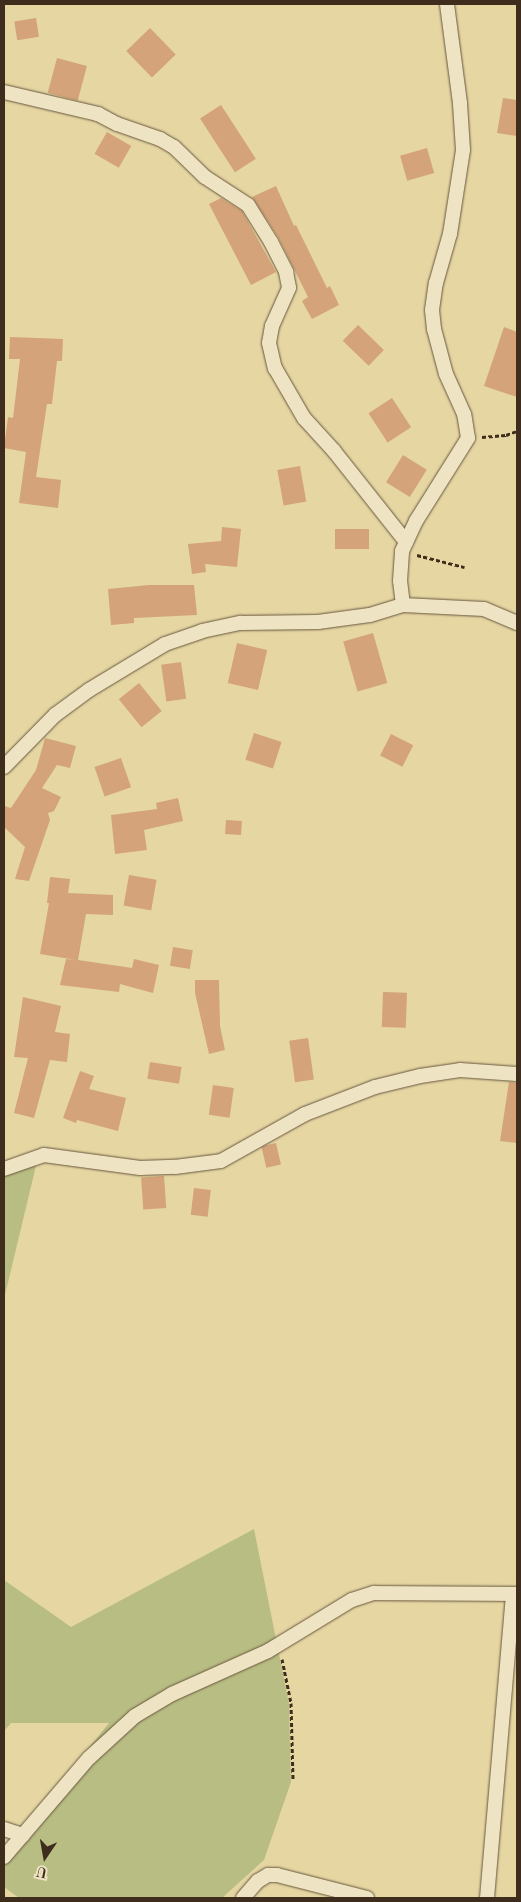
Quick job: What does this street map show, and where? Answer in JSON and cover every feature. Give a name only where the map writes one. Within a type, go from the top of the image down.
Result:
[{"type":"street","points":[[403,605],[400,581],[404,547],[416,521],[468,438],[464,414],[446,374],[432,310],[455,209],[463,150],[460,103],[447,4]]},
{"type":"street","points":[[4,92],[98,114],[140,134],[160,139],[174,147],[205,177],[248,205],[275,249],[286,272],[289,288],[272,326],[269,343],[275,368],[304,418],[340,458],[404,547]]},
{"type":"street","points":[[4,767],[56,715],[89,690],[165,644],[202,631],[240,622],[318,622],[370,615],[403,605],[484,609],[517,623]]},
{"type":"street","points":[[4,1169],[44,1155],[140,1168],[175,1167],[221,1161],[305,1114],[375,1087],[420,1076],[460,1070],[517,1074]]},
{"type":"street","points":[[4,1857],[89,1758],[120,1728],[172,1694],[279,1644],[352,1600],[374,1593],[515,1594],[487,1898]]},
{"type":"street","points":[[4,1829],[23,1835]]},
{"type":"street","points":[[244,1898],[258,1881],[268,1875],[277,1874],[368,1898]]},
{"type":"path","points":[[468,438],[506,436],[517,431]]},
{"type":"path","points":[[404,547],[464,568]]},
{"type":"path","points":[[279,1644],[291,1703],[293,1780]]},
{"type":"green space","points":[[40,1149],[4,1299],[4,1176]]},
{"type":"green space","points":[[254,1529],[289,1704],[291,1782],[264,1860],[222,1898],[19,1898],[4,1887],[4,1846],[41,1807],[109,1723],[11,1723],[4,1731],[4,1580],[71,1627]]},
{"type":"building","points":[[36,18],[39,37],[17,40],[14,21]]},
{"type":"building","points":[[150,28],[176,55],[152,78],[126,51]]},
{"type":"building","points":[[57,58],[87,66],[78,101],[48,93]]},
{"type":"building","points":[[503,98],[517,100],[517,136],[497,133]]},
{"type":"building","points":[[221,105],[256,159],[235,172],[200,119]]},
{"type":"building","points":[[107,132],[131,146],[119,168],[94,154]]},
{"type":"building","points":[[427,148],[434,173],[407,181],[400,156]]},
{"type":"building","points":[[276,186],[294,226],[296,225],[327,288],[330,286],[339,305],[312,319],[302,301],[308,297],[278,237],[252,197]]},
{"type":"building","points":[[221,198],[242,211],[276,272],[251,285],[209,204]]},
{"type":"building","points":[[358,325],[384,350],[369,366],[343,341]]},
{"type":"building","points":[[504,327],[517,332],[517,397],[484,386]]},
{"type":"building","points":[[10,337],[63,339],[62,361],[57,361],[52,404],[47,404],[36,477],[61,480],[58,508],[19,503],[26,452],[4,448],[8,417],[13,418],[20,359],[9,359]]},
{"type":"building","points":[[392,398],[411,427],[388,443],[369,413]]},
{"type":"building","points":[[403,455],[427,470],[410,497],[386,482]]},
{"type":"building","points":[[300,466],[306,501],[284,505],[277,470]]},
{"type":"building","points":[[222,527],[241,529],[237,567],[205,564],[206,572],[192,574],[188,544],[221,541]]},
{"type":"building","points":[[335,529],[369,529],[369,549],[335,549]]},
{"type":"building","points":[[149,585],[194,585],[197,615],[134,618],[134,623],[111,625],[108,589]]},
{"type":"building","points":[[373,633],[387,683],[358,692],[343,642]]},
{"type":"building","points":[[237,643],[267,650],[258,690],[228,683]]},
{"type":"building","points":[[181,662],[186,699],[166,701],[161,665]]},
{"type":"building","points":[[139,683],[162,711],[141,727],[119,699]]},
{"type":"building","points":[[254,733],[282,742],[273,769],[245,760]]},
{"type":"building","points":[[391,734],[413,745],[402,767],[380,755]]},
{"type":"building","points":[[45,738],[76,746],[70,768],[57,765],[42,788],[61,797],[54,811],[48,813],[50,820],[29,881],[15,879],[25,847],[4,827],[4,806],[11,808],[36,770]]},
{"type":"building","points":[[121,758],[131,787],[105,796],[95,767]]},
{"type":"building","points":[[178,798],[183,821],[144,830],[147,850],[115,854],[111,815],[157,809],[156,803]]},
{"type":"building","points":[[226,820],[242,821],[241,835],[225,834]]},
{"type":"building","points":[[129,875],[157,880],[151,910],[124,906]]},
{"type":"building","points":[[50,877],[70,879],[68,893],[113,895],[113,915],[86,914],[78,960],[132,968],[134,959],[159,965],[153,993],[120,984],[119,992],[60,985],[66,959],[76,960],[40,954],[49,903],[47,903]]},
{"type":"building","points":[[173,947],[193,950],[190,969],[170,966]]},
{"type":"building","points":[[195,980],[219,980],[220,1026],[225,1050],[209,1054],[195,993]]},
{"type":"building","points":[[383,992],[407,993],[406,1028],[382,1027]]},
{"type":"building","points":[[23,997],[61,1006],[55,1032],[70,1034],[67,1062],[50,1060],[34,1118],[14,1113],[28,1058],[14,1057]]},
{"type":"building","points":[[308,1038],[314,1080],[295,1082],[289,1041]]},
{"type":"building","points":[[150,1062],[182,1067],[179,1084],[147,1079]]},
{"type":"building","points":[[80,1071],[94,1076],[89,1089],[126,1098],[118,1131],[77,1120],[76,1123],[63,1118]]},
{"type":"building","points":[[509,1082],[517,1083],[517,1143],[500,1141]]},
{"type":"building","points":[[213,1085],[234,1088],[230,1118],[209,1115]]},
{"type":"building","points":[[276,1143],[281,1164],[266,1168],[261,1146]]},
{"type":"building","points":[[164,1176],[166,1208],[143,1210],[141,1178]]},
{"type":"building","points":[[194,1188],[211,1190],[208,1217],[191,1215]]}]
